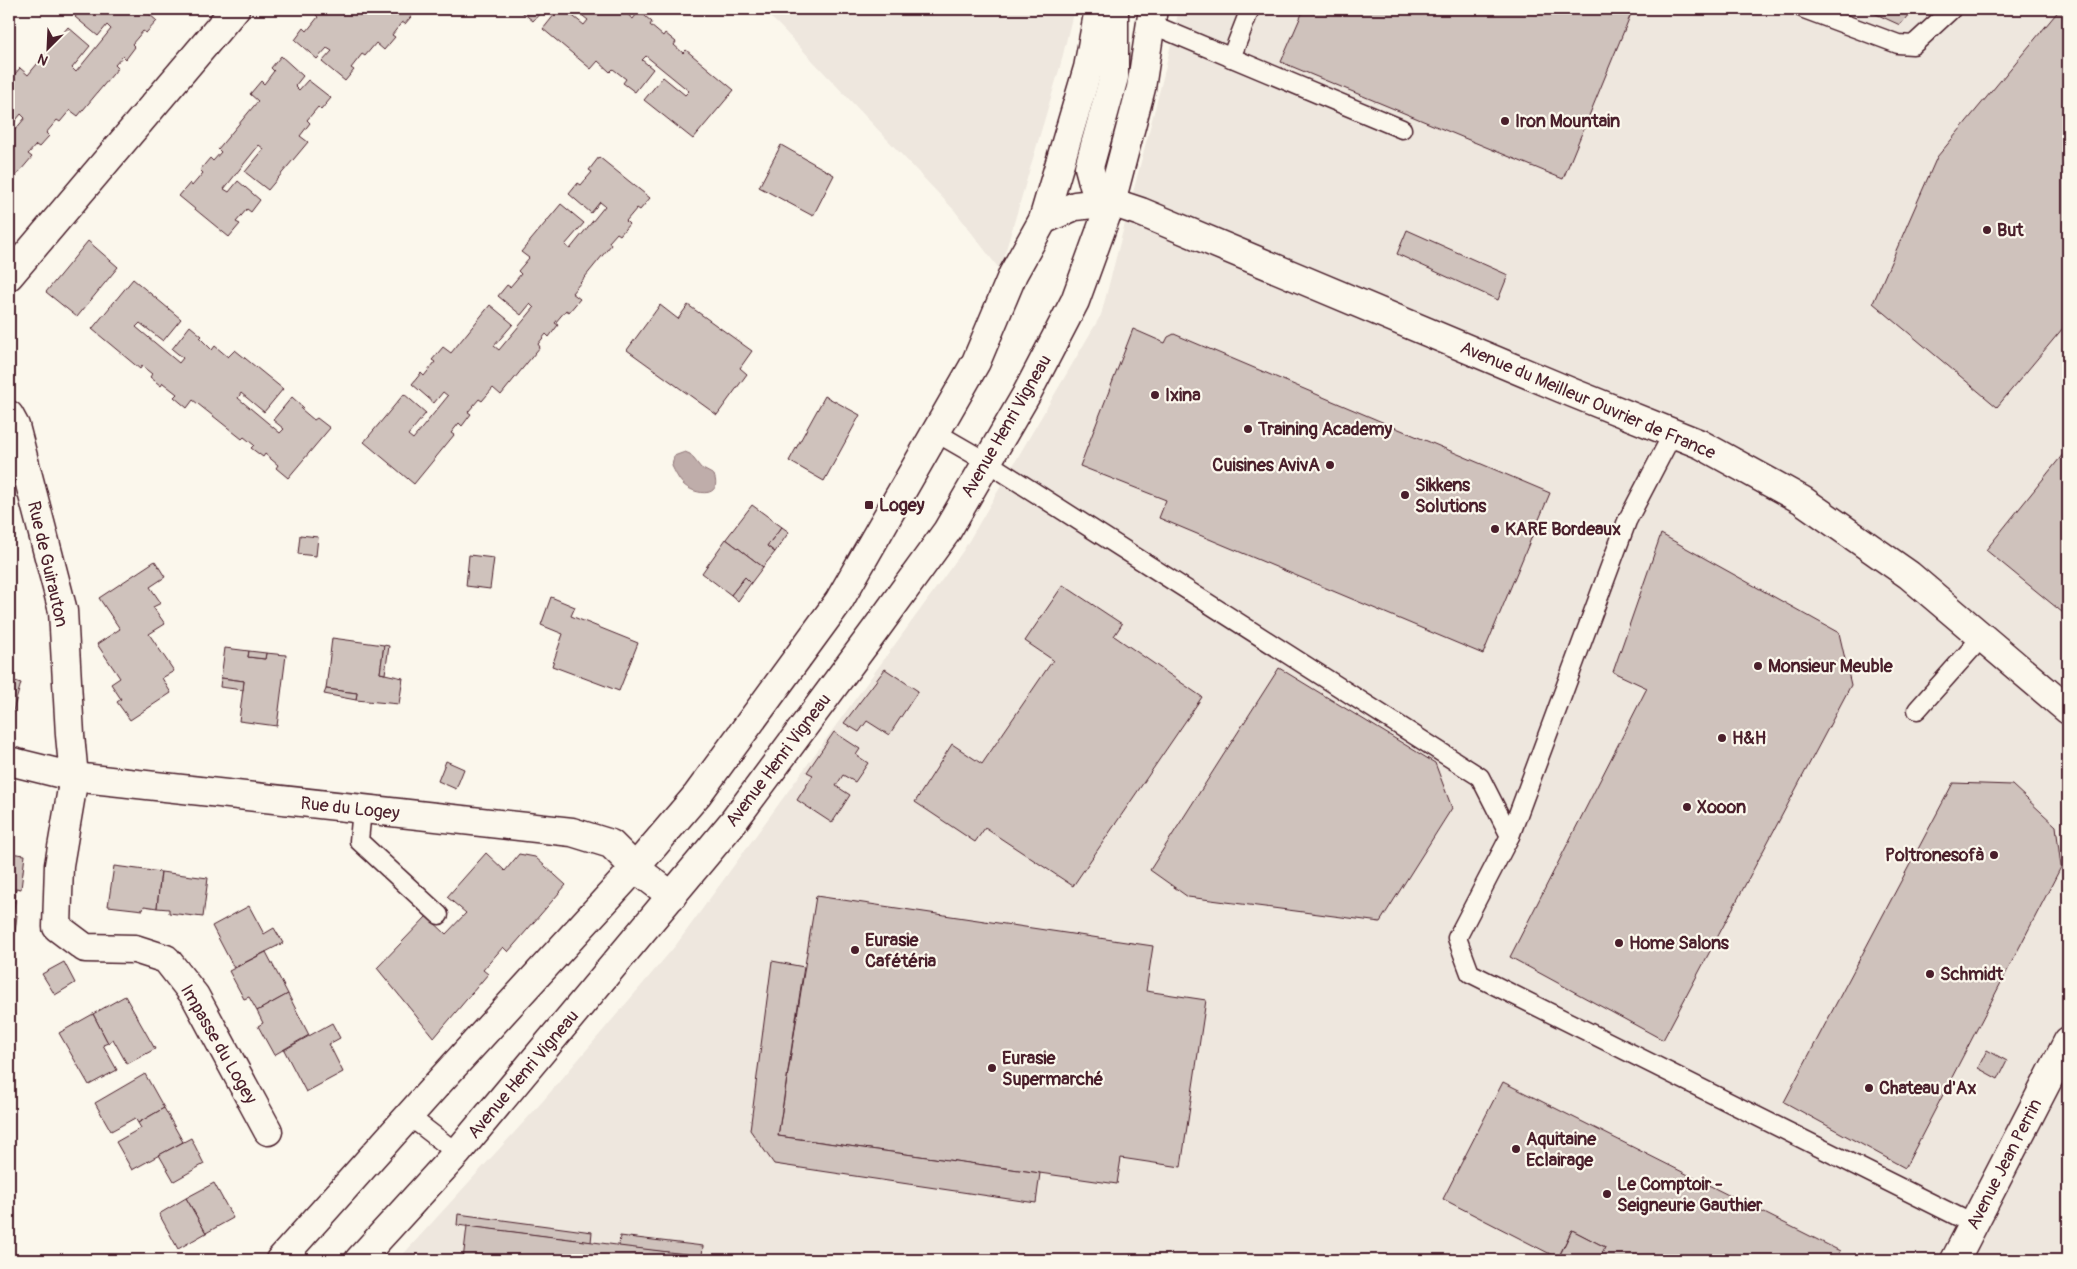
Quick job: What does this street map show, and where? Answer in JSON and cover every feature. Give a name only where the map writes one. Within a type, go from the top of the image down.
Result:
[{"type":"street","points":[[9,276],[235,9]]},
{"type":"street","points":[[280,1260],[635,868],[697,795],[839,602],[976,362],[1013,274],[1042,220],[1088,68],[1099,9]]},
{"type":"street","points":[[1111,202],[1094,186],[1089,167],[1114,77],[1114,9]]},
{"type":"street","name":"Avenue Henri Vigneau","points":[[359,1260],[457,1153],[733,822],[947,531],[1026,396],[1076,301],[1111,202],[1141,88],[1152,17]]},
{"type":"street","points":[[1042,220],[1075,206],[1111,202]]},
{"type":"street","name":"Avenue du Meilleur Ouvrier de France","points":[[1111,202],[1141,212],[1700,444],[1802,500],[1910,576],[2068,710]]},
{"type":"street","name":"Rue de Guirauton","points":[[9,415],[16,426],[63,611],[74,777]]},
{"type":"street","name":"Rue du Logey","points":[[9,761],[74,777],[572,832],[611,844],[635,868],[672,896]]},
{"type":"street","name":"Impasse du Logey","points":[[74,777],[59,865],[57,927],[85,948],[135,949],[166,959],[195,996],[268,1131]]},
{"type":"street","name":"Avenue Jean Perrin","points":[[1954,1260],[2068,1041]]},
{"type":"lane","points":[[1231,58],[1250,9]]},
{"type":"lane","points":[[1804,9],[1898,44],[1913,45],[1952,9]]},
{"type":"lane","points":[[1152,17],[1231,58],[1402,129]]},
{"type":"lane","points":[[935,432],[987,462],[1480,777],[1510,836]]},
{"type":"lane","points":[[1673,433],[1627,521],[1510,836],[1457,938],[1470,973],[1973,1224]]},
{"type":"lane","points":[[1917,710],[1982,637]]},
{"type":"lane","points":[[362,809],[359,841],[439,915]]},
{"type":"lane","points":[[409,1116],[457,1153]]},
{"type":"shaded area","points":[[760,9],[1074,9],[1060,67],[1000,270],[955,211],[777,23]]},
{"type":"shaded area","points":[[1179,9],[2068,9],[2068,1260],[398,1260],[542,1102],[676,945],[963,551],[1101,315],[1165,70]]},
{"type":"shaded area","points":[[685,452],[690,454],[701,468],[714,475],[716,483],[711,491],[706,493],[694,491],[683,484],[678,478],[672,466],[674,456]]},
{"type":"building","points":[[82,9],[154,9],[149,14],[157,21],[146,33],[143,31],[132,44],[135,47],[126,59],[123,56],[115,65],[118,68],[78,116],[70,110],[60,122],[57,120],[46,133],[49,136],[39,147],[36,145],[28,154],[32,157],[9,184],[9,137],[25,118],[21,114],[12,125],[9,122],[9,88],[12,84],[9,81],[20,68],[28,75],[68,27],[90,46],[72,68],[76,72],[111,29],[107,25],[98,36],[75,17]]},
{"type":"building","points":[[321,9],[410,9],[415,12],[405,24],[402,22],[392,35],[395,37],[384,50],[376,43],[365,56],[362,54],[351,68],[354,70],[345,81],[322,62],[332,51],[327,48],[317,59],[295,40],[304,28],[307,31],[318,17],[316,15]]},
{"type":"building","points":[[524,9],[544,9],[533,21],[522,12]]},
{"type":"building","points":[[559,9],[564,9],[584,25],[588,20],[574,9],[621,9],[633,19],[639,11],[652,22],[650,25],[663,36],[665,33],[676,42],[674,45],[683,53],[686,50],[734,90],[693,139],[644,100],[663,77],[685,95],[689,91],[646,56],[642,60],[653,69],[635,92],[623,83],[626,79],[613,69],[610,72],[598,61],[591,69],[543,29]]},
{"type":"building","name":"Iron Mountain","points":[[1304,9],[1633,9],[1563,179],[1281,62]]},
{"type":"building","points":[[1865,9],[1913,9],[1900,25]]},
{"type":"building","name":"But","points":[[2060,9],[2068,14],[2068,322],[1997,407],[1873,303],[1937,157]]},
{"type":"building","points":[[281,56],[303,76],[295,86],[299,90],[308,80],[331,98],[321,110],[318,107],[307,120],[310,123],[300,136],[308,142],[268,190],[245,172],[264,149],[259,145],[224,189],[229,192],[238,181],[260,200],[251,212],[247,209],[236,222],[240,224],[229,237],[179,196],[190,183],[192,186],[203,173],[200,170],[210,158],[213,161],[221,152],[218,149],[258,101],[250,94],[261,81],[264,84],[274,71],[271,68]]},
{"type":"building","points":[[781,145],[834,175],[813,216],[759,187]]},
{"type":"building","points":[[599,157],[650,198],[640,210],[637,208],[626,221],[629,224],[620,235],[617,233],[609,242],[611,245],[572,293],[580,299],[569,312],[566,310],[555,323],[558,325],[549,337],[546,334],[538,344],[540,347],[501,395],[493,388],[482,401],[479,399],[468,412],[471,414],[462,426],[459,423],[451,433],[454,435],[414,484],[364,442],[404,394],[426,413],[408,435],[413,439],[448,396],[443,392],[434,403],[412,384],[421,373],[424,376],[435,362],[432,360],[443,347],[451,353],[490,305],[513,324],[494,346],[499,350],[534,308],[530,304],[521,315],[498,296],[507,285],[510,287],[521,274],[518,271],[529,258],[521,252],[561,204],[584,223],[565,245],[570,249],[605,206],[600,202],[591,213],[569,194],[578,183],[581,185],[592,172],[589,170]]},
{"type":"building","points":[[1407,230],[1508,275],[1498,300],[1397,254]]},
{"type":"building","points":[[88,241],[118,267],[77,317],[46,292]]},
{"type":"building","points":[[133,279],[181,319],[163,341],[140,323],[136,327],[179,363],[183,358],[172,349],[190,326],[202,336],[200,338],[212,350],[215,346],[228,357],[235,350],[283,389],[264,412],[241,393],[238,398],[280,433],[284,429],[273,420],[292,397],[303,407],[301,409],[314,420],[317,418],[330,428],[288,478],[276,468],[278,465],[265,454],[263,457],[251,448],[254,445],[244,437],[242,439],[193,400],[187,408],[174,397],[177,394],[163,383],[161,386],[150,377],[152,374],[142,366],[140,369],[92,329]]},
{"type":"building","points":[[660,305],[678,319],[688,305],[752,351],[740,368],[747,374],[717,415],[627,350]]},
{"type":"building","points":[[1133,329],[1165,343],[1168,337],[1174,334],[1550,493],[1483,654],[1159,518],[1166,500],[1080,466]]},
{"type":"building","points":[[825,396],[860,415],[824,481],[789,461]]},
{"type":"building","points":[[2068,448],[2068,617],[1986,550]]},
{"type":"building","points":[[752,505],[782,527],[767,546],[775,552],[763,567],[726,539]]},
{"type":"building","points":[[782,527],[789,532],[775,552],[767,546]]},
{"type":"building","points":[[1661,534],[1839,633],[1851,685],[1663,1040],[1510,957],[1647,688],[1613,672]]},
{"type":"building","points":[[300,535],[318,537],[316,556],[298,554]]},
{"type":"building","points":[[726,539],[763,567],[751,583],[745,577],[731,595],[702,573]]},
{"type":"building","points":[[469,555],[494,558],[490,589],[466,586]]},
{"type":"building","points":[[155,561],[165,577],[150,587],[161,603],[153,607],[165,624],[149,634],[174,671],[162,678],[171,693],[130,720],[117,702],[121,699],[111,684],[120,678],[97,644],[120,629],[99,598]]},
{"type":"building","points":[[745,577],[751,583],[738,601],[731,595]]},
{"type":"building","points":[[1063,585],[1122,624],[1114,636],[1202,697],[1073,886],[985,828],[975,842],[915,802],[952,744],[982,764],[1053,660],[1025,641]]},
{"type":"building","points":[[551,597],[575,607],[571,616],[638,643],[619,691],[552,666],[563,634],[541,625]]},
{"type":"building","points":[[332,638],[384,645],[380,673],[403,678],[399,704],[356,700],[357,693],[326,689]]},
{"type":"building","points":[[384,645],[389,646],[385,674],[380,673]]},
{"type":"building","points":[[225,648],[249,651],[248,657],[265,659],[266,653],[286,655],[277,726],[239,721],[244,681],[221,678]]},
{"type":"building","points":[[249,651],[266,653],[265,659],[248,657]]},
{"type":"building","points":[[1279,668],[1435,763],[1452,808],[1380,922],[1188,897],[1150,870]]},
{"type":"building","points":[[885,669],[918,691],[889,735],[867,721],[859,732],[844,723]]},
{"type":"building","points":[[221,678],[244,681],[243,690],[220,687]]},
{"type":"building","points":[[9,679],[21,683],[13,711],[9,709]]},
{"type":"building","points":[[326,689],[357,693],[356,700],[324,694]]},
{"type":"building","points":[[834,732],[860,749],[856,755],[868,763],[855,782],[843,775],[836,786],[850,795],[832,823],[797,800],[813,775],[807,772]]},
{"type":"building","points":[[446,761],[464,769],[456,789],[438,781]]},
{"type":"building","points":[[1953,783],[2012,785],[2056,826],[2061,867],[1905,1168],[1784,1102]]},
{"type":"building","points":[[9,853],[25,855],[21,889],[16,888],[15,902],[9,901]]},
{"type":"building","points":[[486,853],[505,871],[519,854],[535,857],[566,885],[508,952],[503,947],[483,970],[488,974],[434,1038],[377,968],[427,916],[446,934],[466,913],[447,897]]},
{"type":"building","points":[[114,866],[161,872],[157,908],[144,906],[143,910],[108,906]]},
{"type":"building","points":[[161,872],[208,878],[203,917],[169,913],[169,909],[157,908]]},
{"type":"building","name":"Eurasie Supermarché","points":[[816,896],[1153,946],[1146,991],[1206,1000],[1181,1167],[1121,1158],[1117,1184],[778,1136]]},
{"type":"building","points":[[9,901],[15,902],[13,915],[17,915],[13,950],[9,950]]},
{"type":"building","points":[[249,906],[264,934],[274,928],[283,943],[234,968],[212,926]]},
{"type":"building","points":[[266,952],[288,994],[257,1011],[249,997],[244,999],[229,971]]},
{"type":"building","points":[[772,961],[804,967],[778,1136],[1040,1173],[1036,1203],[774,1164],[750,1130]]},
{"type":"building","points":[[64,962],[75,983],[55,995],[42,974]]},
{"type":"building","points":[[288,994],[309,1035],[274,1055],[258,1026],[263,1023],[257,1011]]},
{"type":"building","points":[[125,996],[155,1049],[127,1064],[113,1039],[108,1043],[93,1014]]},
{"type":"building","points":[[93,1014],[108,1043],[103,1045],[117,1070],[89,1085],[59,1033]]},
{"type":"building","points":[[332,1023],[340,1038],[329,1044],[343,1072],[306,1092],[284,1050]]},
{"type":"building","points":[[1987,1050],[2007,1061],[1998,1079],[1978,1068]]},
{"type":"building","points":[[145,1074],[164,1108],[138,1123],[135,1118],[111,1131],[95,1103]]},
{"type":"building","points":[[1503,1082],[1840,1251],[1835,1260],[1599,1260],[1605,1247],[1572,1230],[1558,1258],[1443,1199]]},
{"type":"building","points":[[164,1108],[183,1142],[132,1170],[116,1142],[141,1128],[138,1123]]},
{"type":"building","points":[[191,1138],[204,1164],[174,1181],[159,1155]]},
{"type":"building","points":[[214,1183],[233,1218],[206,1233],[186,1198]]},
{"type":"building","points":[[186,1198],[206,1233],[178,1249],[159,1214]]},
{"type":"building","points":[[458,1214],[592,1232],[591,1242],[457,1225]]},
{"type":"building","points":[[467,1226],[711,1257],[710,1260],[463,1260]]},
{"type":"building","points":[[1572,1230],[1605,1247],[1599,1260],[1558,1259]]},
{"type":"building","points":[[620,1236],[703,1246],[702,1256],[619,1246]]},
{"type":"place","name":"Iron Mountain","points":[[1505,121]]},
{"type":"place","name":"But","points":[[1987,230]]},
{"type":"place","name":"Ixina","points":[[1155,395]]},
{"type":"place","name":"Training Academy","points":[[1248,429]]},
{"type":"place","name":"Cuisines AvivA","points":[[1330,465]]},
{"type":"place","name":"Sikkens Solutions","points":[[1405,495]]},
{"type":"place","name":"Logey","points":[[869,505]]},
{"type":"place","name":"KARE Bordeaux","points":[[1495,529]]},
{"type":"place","name":"Monsieur Meuble","points":[[1758,666]]},
{"type":"place","name":"H&H","points":[[1722,738]]},
{"type":"place","name":"Xooon","points":[[1687,807]]},
{"type":"place","name":"Poltronesofà","points":[[1994,855]]},
{"type":"place","name":"Home Salons","points":[[1619,943]]},
{"type":"place","name":"Eurasie Cafétéria","points":[[855,950]]},
{"type":"place","name":"Schmidt","points":[[1930,974]]},
{"type":"place","name":"Eurasie Supermarché","points":[[992,1068]]},
{"type":"place","name":"Chateau d'Ax","points":[[1869,1088]]},
{"type":"place","name":"Aquitaine Eclairage","points":[[1516,1149]]},
{"type":"place","name":"Le Comptoir - Seigneurie Gauthier","points":[[1607,1194]]}]
